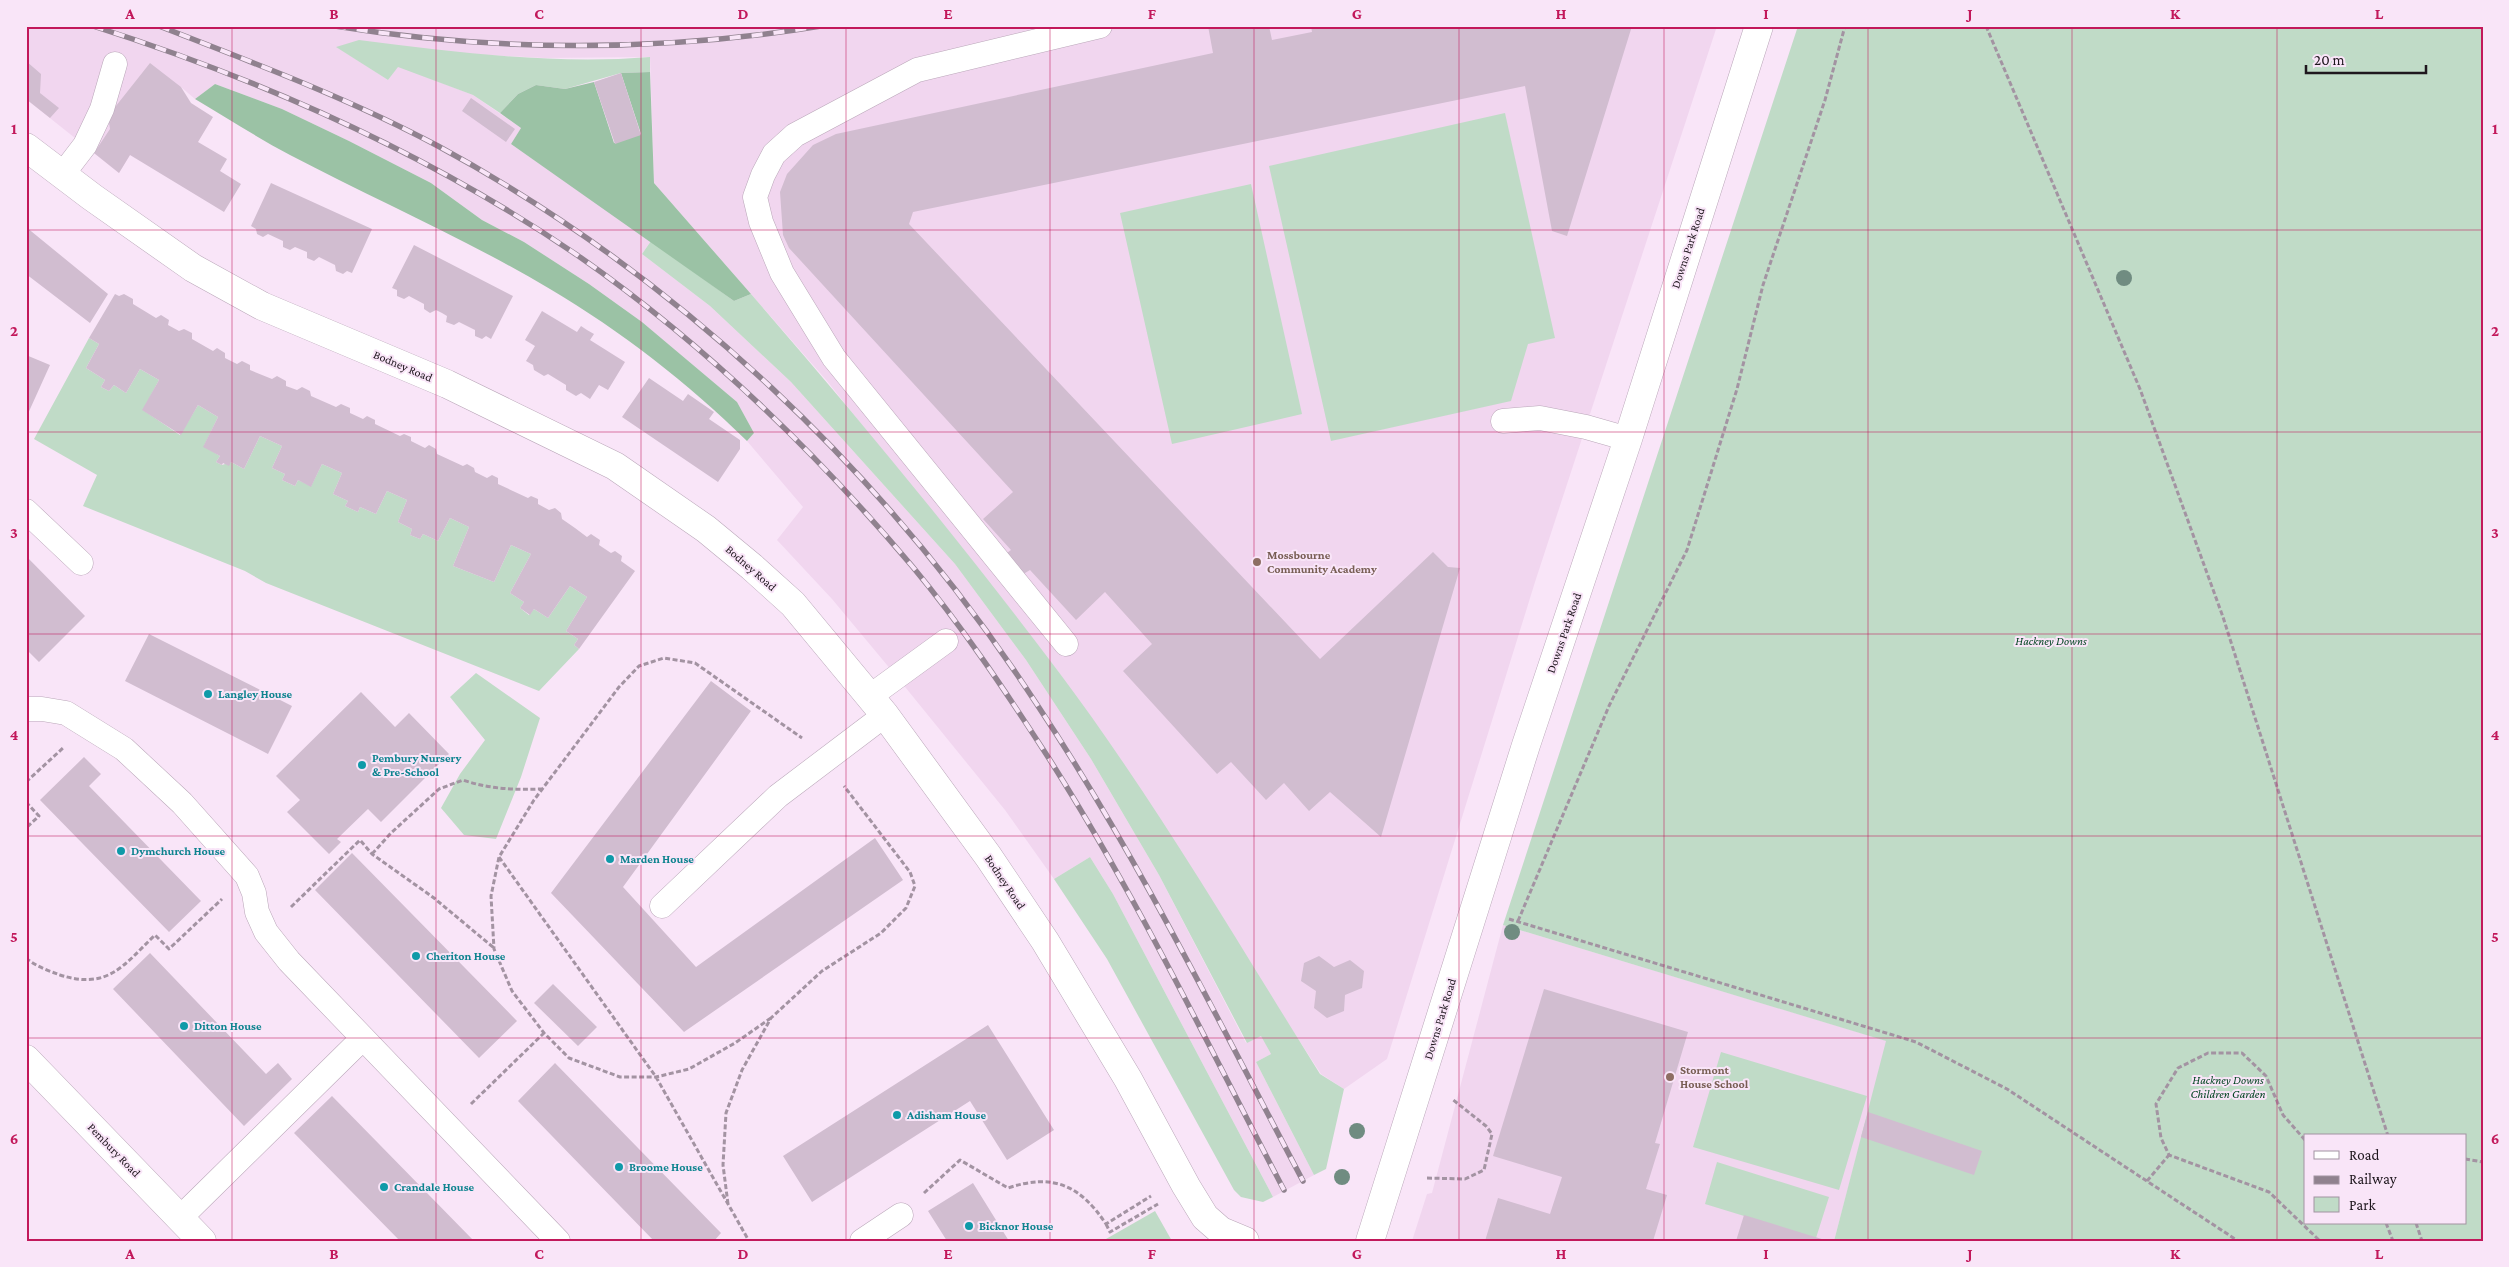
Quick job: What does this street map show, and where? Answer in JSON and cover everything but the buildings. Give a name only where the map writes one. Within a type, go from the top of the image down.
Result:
[{"type":"street","name":"Downs Park Road","points":[[1370,1241],[1474,908],[1628,439],[1758,26]]},
{"type":"street","name":"Bodney Road","points":[[26,147],[62,175],[193,268],[262,306],[447,384],[615,466],[706,529],[752,567],[793,604],[877,706],[988,856],[1045,941],[1128,1079],[1205,1217],[1220,1231],[1245,1241]]},
{"type":"street","name":"Pembury Road","points":[[26,1059],[202,1241]]},
{"type":"lane","points":[[1066,644],[834,358],[782,273],[761,222],[755,197],[762,175],[774,154],[795,135],[917,70],[1100,26]]},
{"type":"lane","points":[[62,175],[84,145],[102,108],[115,64]]},
{"type":"lane","points":[[1503,421],[1540,418],[1586,427],[1628,439]]},
{"type":"lane","points":[[26,511],[81,563]]},
{"type":"lane","points":[[662,906],[778,796],[824,760],[877,706],[946,641]]},
{"type":"lane","points":[[26,709],[42,708],[66,713],[124,749],[182,803],[247,876],[254,893],[257,912],[266,932],[289,961],[558,1241]]},
{"type":"lane","points":[[180,1218],[363,1038]]},
{"type":"lane","points":[[862,1241],[901,1215]]},
{"type":"path","points":[[1518,921],[1608,706],[1687,550],[1738,389],[1763,286],[1825,100],[1845,26]]},
{"type":"path","points":[[1986,26],[2140,389],[2223,617],[2387,1134]]},
{"type":"path","points":[[664,658],[695,663],[797,733],[824,760],[910,872],[915,886],[906,908],[881,933],[822,971],[771,1018],[735,1043],[689,1069],[656,1077],[620,1077],[569,1058],[544,1033],[512,991],[494,949],[491,896],[499,857],[542,789],[619,686],[639,666],[664,658]]},
{"type":"path","points":[[26,782],[87,726]]},
{"type":"path","points":[[372,854],[391,833],[439,789],[463,780],[504,790],[542,789]]},
{"type":"path","points":[[26,802],[38,816],[26,828]]},
{"type":"path","points":[[266,932],[360,840],[372,854],[434,898],[494,949]]},
{"type":"path","points":[[499,857],[656,1077],[749,1241]]},
{"type":"path","points":[[26,958],[50,972],[76,979],[94,981],[124,965],[155,935],[169,949],[247,876]]},
{"type":"path","points":[[1474,908],[1916,1042],[2007,1089],[2238,1241]]},
{"type":"path","points":[[728,1204],[723,1165],[726,1113],[742,1070],[771,1018]]},
{"type":"path","points":[[448,1127],[544,1033]]},
{"type":"path","points":[[2304,1139],[2283,1115],[2266,1076],[2242,1053],[2208,1053],[2178,1068],[2156,1104],[2161,1138],[2169,1155],[2269,1192],[2320,1241]]},
{"type":"path","points":[[1421,1178],[1465,1179],[1484,1170],[1492,1134],[1486,1126],[1446,1094]]},
{"type":"path","points":[[2147,1181],[2169,1155]]},
{"type":"path","points":[[2466,1158],[2483,1162]]},
{"type":"path","points":[[901,1215],[960,1160],[1008,1188],[1027,1182],[1043,1180],[1069,1188],[1083,1195],[1092,1204],[1110,1232],[1153,1206]]},
{"type":"path","points":[[1106,1224],[1149,1198]]},
{"type":"path","points":[[2386,1224],[2393,1241]]},
{"type":"path","points":[[2416,1224],[2422,1241]]},
{"type":"shaded area","name":"Mossbourne Community Academy","points":[[26,26],[1717,26],[1535,582],[1387,1059],[1344,1089],[1321,1074],[1058,671],[827,381],[654,183],[650,57],[544,58],[337,47],[388,80],[398,66],[473,95],[521,128],[511,144],[651,241],[642,254],[710,306],[791,382],[955,564],[1026,660],[1091,759],[1159,875],[1246,1043],[1261,1035],[1271,1054],[1256,1062],[1314,1175],[1273,1197],[1113,894],[1090,857],[1054,879],[1005,810],[897,677],[832,599],[777,540],[803,507],[747,441],[754,433],[737,402],[642,322],[589,284],[524,242],[482,220],[431,183],[282,109],[215,84],[195,99],[181,87],[153,117],[119,173],[26,99]]},
{"type":"shaded area","name":"Stormont House School","points":[[1503,925],[1887,1041],[1834,1241],[1412,1241],[1427,1194],[1432,1193]]},
{"type":"green space","name":"Hackney Downs","points":[[1798,26],[2483,26],[2483,1241],[1834,1241],[1886,1041],[1503,925]]},
{"type":"green space","points":[[359,40],[504,56],[577,59],[650,57],[650,72],[621,73],[565,89],[536,85],[518,94],[500,113],[473,95],[398,67],[388,80],[336,47]]},
{"type":"green space","points":[[650,72],[654,183],[751,294],[734,301],[511,144],[521,128],[500,113],[518,94],[536,85],[565,89],[594,82],[614,143],[641,134],[621,73]]},
{"type":"green space","points":[[215,84],[282,109],[431,183],[482,220],[524,242],[589,284],[642,322],[737,402],[754,433],[747,441],[653,359],[602,322],[550,289],[453,236],[290,155],[195,99]]},
{"type":"green space","points":[[1505,113],[1555,338],[1528,344],[1511,401],[1331,441],[1269,166]]},
{"type":"green space","points":[[1251,184],[1302,414],[1172,444],[1120,213]]},
{"type":"green space","points":[[651,241],[734,301],[751,294],[830,386],[946,527],[1093,719],[1161,819],[1320,1074],[1344,1089],[1326,1169],[1314,1175],[1256,1062],[1271,1054],[1261,1036],[1247,1043],[1159,875],[1091,759],[1026,660],[955,564],[791,382],[710,306],[642,254]]},
{"type":"green space","points":[[89,338],[99,344],[86,368],[105,380],[101,387],[109,391],[114,385],[126,393],[140,369],[159,380],[143,410],[180,435],[198,405],[218,417],[204,446],[220,456],[216,462],[222,465],[231,462],[244,469],[260,436],[282,446],[272,468],[285,474],[282,480],[295,486],[298,480],[311,486],[322,464],[342,473],[333,494],[348,501],[345,506],[358,512],[360,507],[376,514],[387,491],[407,500],[398,522],[412,529],[410,535],[420,539],[423,534],[438,541],[450,518],[469,527],[453,566],[494,582],[511,545],[531,554],[510,593],[524,602],[520,608],[529,615],[534,609],[548,618],[570,586],[587,597],[566,631],[578,639],[574,645],[579,649],[539,691],[266,583],[245,571],[83,506],[97,475],[34,439]]},
{"type":"green space","points":[[476,673],[540,718],[521,777],[496,839],[464,835],[441,808],[460,774],[485,740],[450,697]]},
{"type":"green space","points":[[1090,857],[1113,894],[1273,1197],[1263,1202],[1241,1197],[1234,1190],[1107,959],[1054,879]]},
{"type":"green space","points":[[1721,1052],[1867,1096],[1839,1190],[1693,1147]]},
{"type":"green space","points":[[1717,1162],[1829,1197],[1816,1238],[1705,1204]]},
{"type":"green space","points":[[1155,1211],[1172,1241],[1106,1241],[1106,1239]]},
{"type":"railway","points":[[93,26],[220,70],[343,123],[404,152],[521,218],[577,255],[668,324],[712,361],[796,440],[875,523],[912,566],[983,660],[1048,757],[1141,916],[1284,1190]]},
{"type":"railway","points":[[159,26],[370,112],[438,146],[527,198],[612,256],[694,319],[771,387],[844,460],[913,537],[977,618],[1036,703],[1073,761],[1176,939],[1303,1181]]},
{"type":"railway","points":[[335,26],[395,35],[456,41],[578,46],[700,41],[761,35],[821,26]]},
{"type":"place","name":"Mossbourne Community Academy","points":[[1257,562]]},
{"type":"place","name":"Langley House","points":[[208,694]]},
{"type":"place","name":"Pembury Nursery & Pre-School","points":[[362,765]]},
{"type":"place","name":"Dymchurch House","points":[[121,851]]},
{"type":"place","name":"Marden House","points":[[610,859]]},
{"type":"place","name":"Cheriton House","points":[[416,956]]},
{"type":"place","name":"Ditton House","points":[[184,1026]]},
{"type":"place","name":"Stormont House School","points":[[1670,1077]]},
{"type":"place","name":"Adisham House","points":[[897,1115]]},
{"type":"place","name":"Broome House","points":[[619,1167]]},
{"type":"place","name":"Crandale House","points":[[384,1187]]},
{"type":"place","name":"Bicknor House","points":[[969,1226]]},
{"type":"park label","name":"Hackney Downs Children Garden","points":[[2228,1087]]}]
